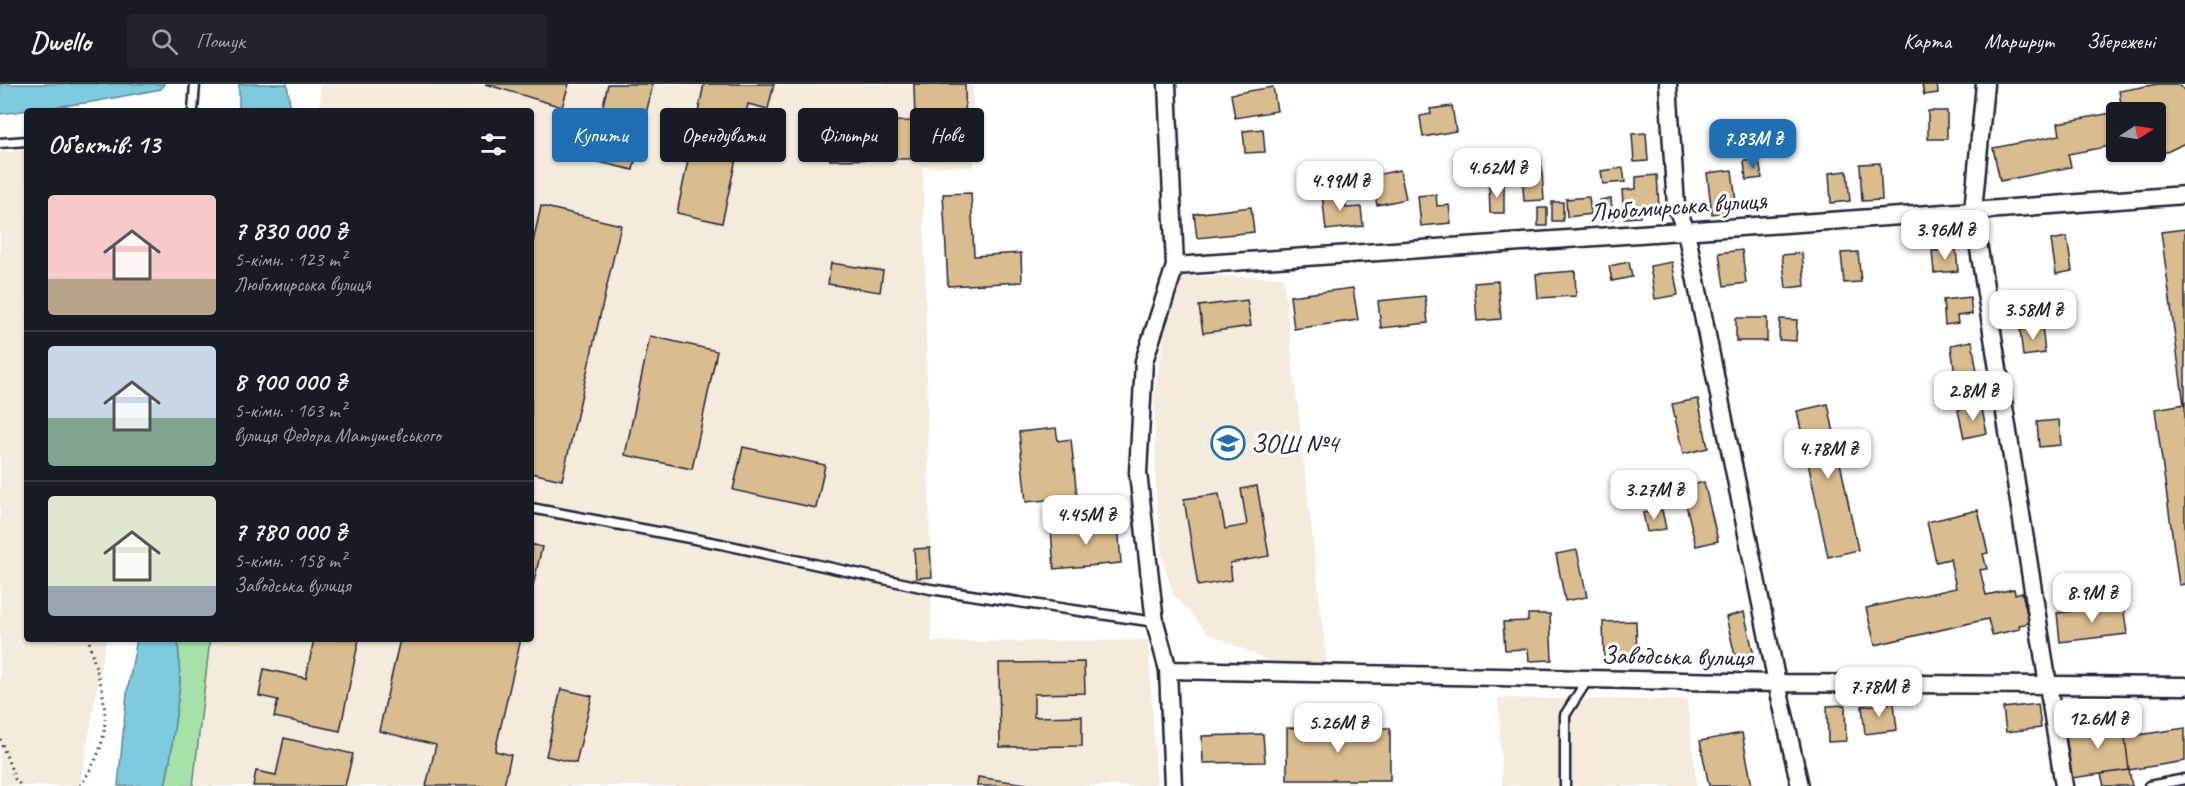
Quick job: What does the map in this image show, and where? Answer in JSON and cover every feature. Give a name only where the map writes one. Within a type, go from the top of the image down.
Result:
[{"type":"street","points":[[1167,84],[1175,266],[1144,362],[1138,473],[1155,622],[1168,670],[1173,786]]},
{"type":"street","points":[[1668,84],[1676,206],[1686,231],[1777,683],[1800,786]]},
{"type":"street","points":[[1985,84],[1973,212],[2064,786]]},
{"type":"street","name":"Любомирська вулиця","points":[[1175,266],[1973,212],[2185,195]]},
{"type":"street","name":"Заводська вулиця","points":[[1168,670],[1777,683],[2185,686]]},
{"type":"lane","points":[[193,108],[195,84]]},
{"type":"lane","points":[[0,143],[24,141]]},
{"type":"lane","points":[[534,509],[721,544],[930,590],[1155,622]]},
{"type":"lane","points":[[1565,786],[1565,715],[1588,679]]},
{"type":"lane","points":[[2149,786],[2185,779]]},
{"type":"path","points":[[80,786],[93,766],[105,733],[101,686],[90,642]]},
{"type":"path","points":[[0,739],[15,779],[21,786]]},
{"type":"shaded area","points":[[320,84],[973,84],[973,108],[910,108],[910,162],[974,162],[974,167],[923,167],[932,642],[1148,640],[1157,786],[193,786],[210,642],[534,642],[534,108],[320,108]]},
{"type":"shaded area","points":[[24,150],[24,642],[105,642],[80,786],[0,786],[0,152]]},
{"type":"shaded area","name":"ЗОШ №4","points":[[1182,276],[1283,277],[1327,664],[1271,662],[1208,633],[1173,594],[1162,557],[1156,494],[1154,393],[1171,297]]},
{"type":"shaded area","points":[[1498,698],[1687,700],[1697,786],[1502,786]]},
{"type":"green space","points":[[178,642],[210,642],[193,786],[165,786],[170,761],[180,683]]},
{"type":"water","points":[[0,84],[164,84],[161,89],[92,102],[46,108],[24,108],[24,111],[0,114]]},
{"type":"water","points":[[239,84],[287,84],[291,108],[239,108]]},
{"type":"water","points":[[136,642],[178,642],[180,683],[165,786],[118,786],[127,693]]},
{"type":"building","points":[[485,84],[569,84],[562,107]]},
{"type":"building","points":[[608,84],[653,84],[647,108],[602,108]]},
{"type":"building","points":[[704,84],[774,84],[768,108],[748,104],[747,108],[699,108]]},
{"type":"building","points":[[914,84],[965,84],[965,108],[915,108]]},
{"type":"building","points":[[1922,84],[1937,84],[1938,93],[1924,95]]},
{"type":"building","points":[[2158,84],[2176,84],[2185,90],[2185,143],[2166,152],[2166,102],[2121,102],[2119,91]]},
{"type":"building","points":[[1273,87],[1277,111],[1235,118],[1231,94]]},
{"type":"building","points":[[1452,106],[1456,131],[1423,137],[1420,116],[1431,114],[1430,109]]},
{"type":"building","points":[[1928,111],[1947,111],[1947,139],[1928,139]]},
{"type":"building","points":[[2106,114],[2106,147],[2068,154],[2071,167],[2000,181],[1993,148],[2060,135],[2058,123]]},
{"type":"building","points":[[898,121],[910,121],[910,159],[898,159]]},
{"type":"building","points":[[1263,129],[1265,152],[1245,153],[1243,131]]},
{"type":"building","points":[[1646,133],[1648,161],[1634,162],[1632,134]]},
{"type":"building","points":[[1541,159],[1544,200],[1524,201],[1521,161]]},
{"type":"building","points":[[1759,160],[1762,178],[1746,180],[1744,161]]},
{"type":"building","points":[[599,162],[635,162],[633,170]]},
{"type":"building","points":[[688,162],[735,162],[722,223],[677,213]]},
{"type":"building","points":[[1880,163],[1882,200],[1862,201],[1860,164]]},
{"type":"building","points":[[1623,168],[1625,182],[1603,184],[1601,171]]},
{"type":"building","points":[[1400,170],[1406,199],[1377,205],[1371,176]]},
{"type":"building","points":[[1732,170],[1737,210],[1712,214],[1707,173]]},
{"type":"building","points":[[1847,171],[1850,201],[1831,203],[1829,173]]},
{"type":"building","points":[[1657,175],[1659,207],[1639,209],[1640,217],[1624,218],[1622,190],[1636,189],[1636,177]]},
{"type":"building","points":[[1489,185],[1504,185],[1504,213],[1490,213]]},
{"type":"building","points":[[1344,191],[1346,208],[1361,207],[1363,226],[1326,230],[1322,194]]},
{"type":"building","points":[[971,193],[974,256],[1021,253],[1022,282],[948,286],[943,194]]},
{"type":"building","points":[[1436,194],[1437,206],[1449,205],[1451,223],[1421,226],[1418,196]]},
{"type":"building","points":[[1589,197],[1591,214],[1567,217],[1566,199]]},
{"type":"building","points":[[1611,198],[1613,219],[1603,221],[1600,200]]},
{"type":"building","points":[[1552,202],[1563,202],[1563,221],[1552,221]]},
{"type":"building","points":[[541,206],[621,225],[562,480],[534,474],[534,238]]},
{"type":"building","points":[[1251,207],[1254,232],[1197,238],[1194,214]]},
{"type":"building","points":[[1538,208],[1547,208],[1547,226],[1538,226]]},
{"type":"building","points":[[2185,229],[2185,405],[2184,405],[2161,232]]},
{"type":"building","points":[[2067,237],[2072,271],[2056,274],[2051,240]]},
{"type":"building","points":[[1956,249],[1958,271],[1934,273],[1932,251]]},
{"type":"building","points":[[1742,250],[1746,283],[1724,286],[1719,253]]},
{"type":"building","points":[[1858,252],[1861,282],[1844,283],[1841,253]]},
{"type":"building","points":[[1802,253],[1805,286],[1786,288],[1782,255]]},
{"type":"building","points":[[1629,262],[1632,277],[1612,281],[1609,266]]},
{"type":"building","points":[[1672,262],[1678,295],[1655,299],[1650,266]]},
{"type":"building","points":[[831,263],[883,271],[880,292],[828,284]]},
{"type":"building","points":[[1575,271],[1576,296],[1538,298],[1536,274]]},
{"type":"building","points":[[1498,281],[1501,319],[1477,321],[1474,283]]},
{"type":"building","points":[[1353,288],[1358,320],[1294,329],[1290,296]]},
{"type":"building","points":[[1425,296],[1428,323],[1381,328],[1378,301]]},
{"type":"building","points":[[1970,297],[1972,314],[1957,316],[1958,323],[1945,325],[1943,300]]},
{"type":"building","points":[[1247,300],[1251,326],[1203,333],[1199,306]]},
{"type":"building","points":[[1736,318],[1767,318],[1767,341],[1736,341]]},
{"type":"building","points":[[1780,319],[1797,320],[1796,341],[1779,340]]},
{"type":"building","points":[[2042,326],[2045,353],[2023,356],[2020,330]]},
{"type":"building","points":[[650,336],[717,351],[692,469],[625,455]]},
{"type":"building","points":[[1972,341],[1978,379],[1956,383],[1951,345]]},
{"type":"building","points":[[1698,399],[1708,448],[1683,454],[1672,404]]},
{"type":"building","points":[[1828,404],[1858,550],[1828,557],[1797,411]]},
{"type":"building","points":[[2185,404],[2185,584],[2179,585],[2155,409]]},
{"type":"building","points":[[1981,405],[1987,433],[1964,438],[1958,410]]},
{"type":"building","points":[[2059,420],[2061,445],[2039,447],[2037,422]]},
{"type":"building","points":[[1056,428],[1058,441],[1071,439],[1077,497],[1026,502],[1019,432]]},
{"type":"building","points":[[743,447],[825,465],[816,508],[733,490]]},
{"type":"building","points":[[1704,482],[1718,541],[1696,546],[1682,488]]},
{"type":"building","points":[[1257,486],[1269,556],[1230,563],[1232,580],[1198,586],[1184,499],[1219,494],[1225,529],[1247,525],[1241,489]]},
{"type":"building","points":[[1662,510],[1666,529],[1647,532],[1643,513]]},
{"type":"building","points":[[1978,510],[1988,553],[1983,554],[1987,569],[1980,570],[1986,595],[2014,589],[2015,594],[2022,592],[2029,623],[2019,625],[2020,629],[1992,635],[1988,619],[1875,645],[1866,608],[1956,588],[1950,559],[1936,562],[1927,522]]},
{"type":"building","points":[[1118,524],[1121,563],[1054,569],[1051,529]]},
{"type":"building","points":[[534,545],[542,547],[534,581]]},
{"type":"building","points":[[930,548],[932,577],[916,578],[914,549]]},
{"type":"building","points":[[1577,550],[1587,597],[1565,601],[1556,554]]},
{"type":"building","points":[[2123,605],[2127,634],[2060,642],[2057,613]]},
{"type":"building","points":[[1744,612],[1755,660],[1737,664],[1726,617]]},
{"type":"building","points":[[1528,614],[1550,614],[1552,660],[1529,661],[1528,649],[1505,650],[1503,622],[1528,621]]},
{"type":"building","points":[[1636,621],[1637,656],[1604,657],[1603,622]]},
{"type":"building","points":[[313,642],[358,642],[340,731],[274,717],[278,700],[259,696],[264,669],[306,678]]},
{"type":"building","points":[[399,642],[520,642],[495,751],[511,755],[504,786],[426,786],[436,745],[379,731]]},
{"type":"building","points":[[1084,662],[1085,693],[1034,694],[1034,717],[1082,716],[1082,746],[1000,747],[999,663]]},
{"type":"building","points":[[561,689],[592,696],[576,763],[546,756]]},
{"type":"building","points":[[1894,703],[1897,730],[1865,734],[1862,706]]},
{"type":"building","points":[[2038,704],[2041,728],[2006,732],[2003,708]]},
{"type":"building","points":[[1845,705],[1846,741],[1828,742],[1827,706]]},
{"type":"building","points":[[2129,722],[2131,736],[2125,737],[2129,770],[2072,778],[2065,731]]},
{"type":"building","points":[[1287,728],[1390,728],[1390,780],[1287,780]]},
{"type":"building","points":[[2185,728],[2185,761],[2129,770],[2125,737]]},
{"type":"building","points":[[1742,733],[1752,786],[1709,786],[1700,741]]},
{"type":"building","points":[[1263,734],[1265,762],[1203,763],[1202,736]]},
{"type":"building","points":[[284,738],[353,754],[345,786],[253,786],[256,771],[276,775]]},
{"type":"building","points":[[2129,770],[2132,786],[2104,786],[2101,774]]},
{"type":"building","points":[[978,777],[1039,786],[977,786]]},
{"type":"place","name":"ЗОШ №4","points":[[1228,443]]}]
